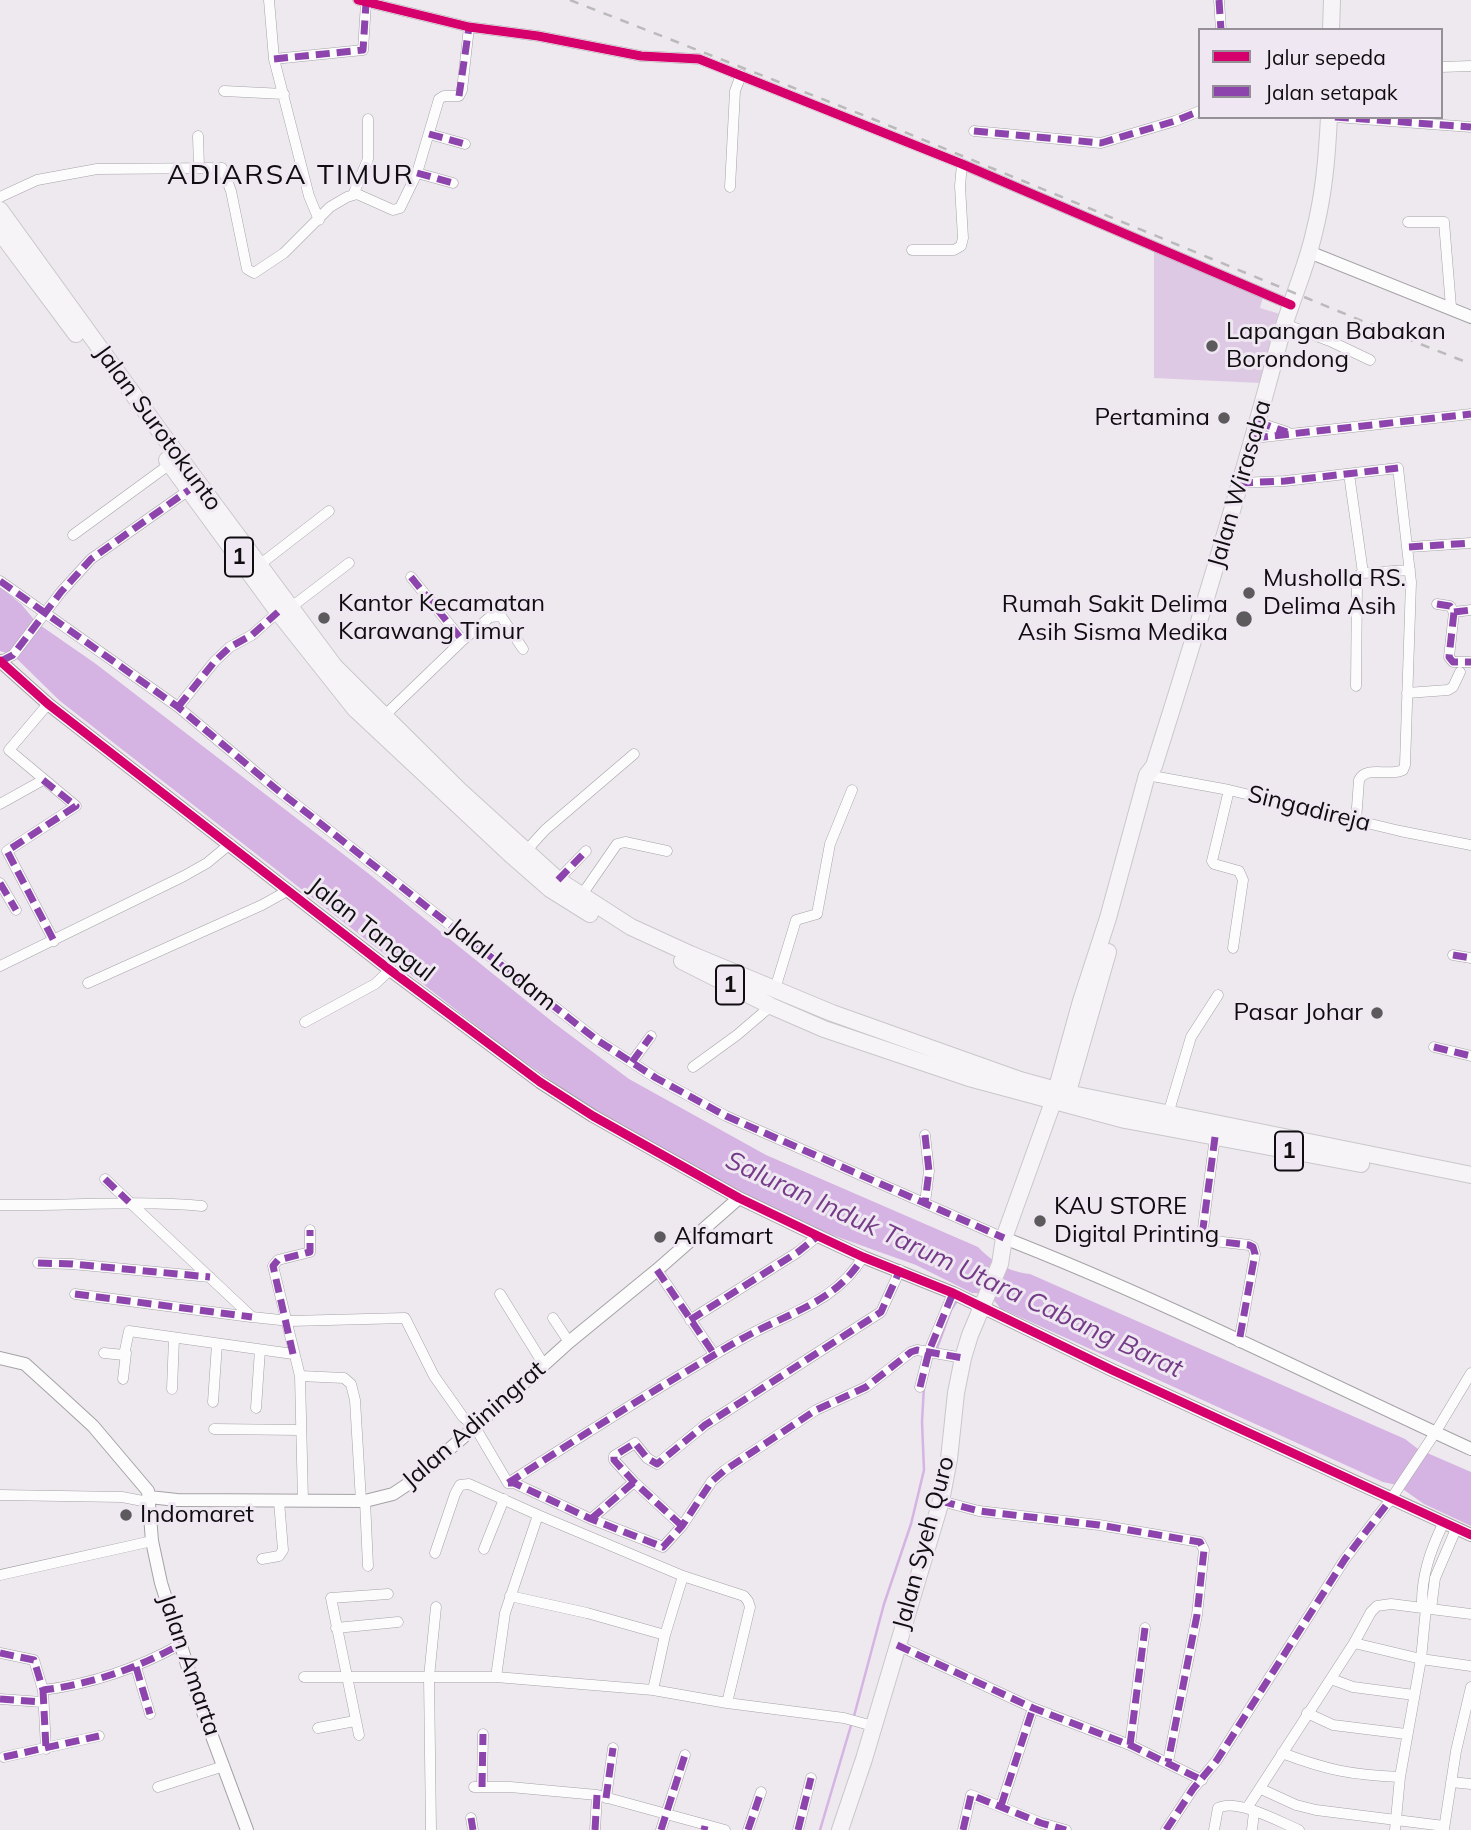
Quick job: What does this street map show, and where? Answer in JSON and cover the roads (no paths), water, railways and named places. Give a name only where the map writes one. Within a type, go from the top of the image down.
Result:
[{"type":"main road","points":[[1331,28],[1332,0]]},
{"type":"main road","name":"Jalan Wirasaba","points":[[1060,1097],[1081,1001],[1215,572],[1284,324],[1309,252],[1326,173],[1329,119]]},
{"type":"main road","name":"Jalan Surotokunto","points":[[0,210],[258,566],[284,610],[355,709],[415,757],[518,853]]},
{"type":"main road","name":"Jalan Surotokunto","points":[[0,232],[189,490],[272,592]]},
{"type":"main road","name":"Jalan Surotokunto","points":[[284,610],[383,717],[415,757]]},
{"type":"main road","name":"1","points":[[518,853],[631,927],[832,1013],[1125,1120],[1471,1186]]},
{"type":"main road","name":"1","points":[[518,853],[550,889],[628,936],[771,1006],[824,1028],[969,1079],[1168,1114],[1471,1175]]},
{"type":"main road","name":"Jalan Syeh Quro","points":[[840,1830],[869,1724],[897,1645],[941,1501],[963,1358],[1033,1181],[1060,1097]]},
{"type":"street","points":[[269,0],[274,59],[309,196],[319,219]]},
{"type":"street","points":[[1219,0],[1221,28]]},
{"type":"street","points":[[274,59],[363,50],[362,1],[469,27],[538,36],[651,57],[691,57],[962,164],[1291,305]]},
{"type":"street","points":[[0,197],[37,180],[97,169],[218,167],[224,171],[231,191],[247,269],[254,273],[284,253],[330,207],[353,195],[361,195],[396,210],[400,208],[417,173],[439,99],[443,96],[459,96],[462,90],[469,27]]},
{"type":"street","points":[[1443,67],[1471,66]]},
{"type":"street","points":[[730,187],[735,91],[741,75]]},
{"type":"street","points":[[224,91],[284,94]]},
{"type":"street","points":[[974,131],[1101,143],[1198,112]]},
{"type":"street","points":[[353,195],[368,159],[368,119]]},
{"type":"street","points":[[1362,119],[1471,127]]},
{"type":"street","points":[[429,134],[465,145]]},
{"type":"street","points":[[198,136],[200,167]]},
{"type":"street","points":[[912,250],[954,250],[961,246],[962,164]]},
{"type":"street","points":[[417,173],[453,183]]},
{"type":"street","points":[[1408,222],[1444,222],[1451,307]]},
{"type":"street","points":[[1309,252],[1471,317]]},
{"type":"street","points":[[1284,324],[1370,360]]},
{"type":"street","points":[[1256,430],[1292,434],[1471,414]]},
{"type":"street","points":[[1256,430],[1292,434]]},
{"type":"street","points":[[73,535],[170,464]]},
{"type":"street","points":[[1239,483],[1285,481],[1398,468],[1410,570],[1405,765],[1403,770],[1396,774],[1366,772],[1361,775],[1356,821]]},
{"type":"street","points":[[1349,474],[1363,573]]},
{"type":"street","points":[[5,659],[91,559],[189,490]]},
{"type":"street","points":[[258,566],[329,511]]},
{"type":"street","points":[[1409,547],[1471,545]]},
{"type":"street","points":[[178,707],[215,661],[230,647],[252,635],[349,562]]},
{"type":"street","points":[[1356,686],[1356,581],[1363,573],[1410,570]]},
{"type":"street","points":[[411,577],[463,640]]},
{"type":"street","name":"Jalal Lodam","points":[[0,581],[178,707],[275,788],[597,1040],[726,1116],[1009,1240]]},
{"type":"street","points":[[1437,604],[1450,606],[1454,612],[1449,657],[1453,662],[1471,663]]},
{"type":"street","points":[[1454,612],[1471,610]]},
{"type":"street","points":[[383,717],[490,617],[499,615],[507,622],[523,649]]},
{"type":"street","name":"Jalan Tanggul","points":[[5,659],[48,704],[390,970],[540,1082],[593,1116],[740,1198],[818,1236],[983,1305],[1394,1493],[1450,1526],[1471,1535]]},
{"type":"street","points":[[1407,693],[1448,690],[1453,687],[1460,672]]},
{"type":"street","points":[[48,704],[9,750],[76,806],[4,853],[54,941]]},
{"type":"street","points":[[518,853],[634,754]]},
{"type":"street","name":"Singadireja","points":[[1152,773],[1471,845]]},
{"type":"street","points":[[0,804],[43,780]]},
{"type":"street","points":[[775,989],[796,920],[817,914],[830,844],[852,790]]},
{"type":"street","points":[[1229,790],[1212,861],[1214,864],[1239,871],[1243,880],[1233,948]]},
{"type":"street","points":[[581,896],[617,844],[625,842],[667,851]]},
{"type":"street","points":[[0,966],[184,876],[207,863],[230,844]]},
{"type":"street","points":[[558,880],[586,851]]},
{"type":"street","points":[[0,883],[16,910]]},
{"type":"street","points":[[88,983],[262,905],[289,890]]},
{"type":"street","points":[[1453,955],[1471,958]]},
{"type":"street","points":[[305,1022],[375,984],[390,970]]},
{"type":"street","points":[[1168,1114],[1191,1037],[1217,995]]},
{"type":"street","points":[[694,1067],[771,1006]]},
{"type":"street","points":[[632,1062],[650,1036]]},
{"type":"street","points":[[1434,1047],[1471,1056]]},
{"type":"street","points":[[925,1135],[929,1163],[925,1203]]},
{"type":"street","points":[[1215,1137],[1202,1236],[1205,1240],[1249,1245],[1253,1247],[1255,1254],[1239,1342]]},
{"type":"street","points":[[105,1179],[252,1317]]},
{"type":"street","name":"Jalan Adiningrat","points":[[149,1499],[363,1501],[400,1490],[569,1342],[740,1198]]},
{"type":"street","points":[[0,1205],[129,1202],[202,1206]]},
{"type":"street","points":[[303,1501],[300,1376],[285,1321],[274,1264],[278,1260],[310,1252],[310,1230]]},
{"type":"street","points":[[690,1320],[798,1252],[818,1236]]},
{"type":"street","points":[[1009,1240],[1053,1256],[1471,1449]]},
{"type":"street","points":[[508,1483],[628,1405],[715,1354],[817,1303],[843,1284],[863,1257]]},
{"type":"street","points":[[38,1264],[99,1266],[210,1277]]},
{"type":"street","points":[[657,1270],[715,1354]]},
{"type":"street","points":[[682,1526],[634,1482],[614,1460],[614,1456],[635,1443],[647,1458],[657,1464],[705,1425],[881,1312],[900,1270]]},
{"type":"street","points":[[75,1294],[285,1321],[403,1317],[407,1320],[434,1376],[463,1417],[475,1427],[508,1483]]},
{"type":"street","points":[[500,1294],[544,1365]]},
{"type":"street","points":[[920,1387],[957,1295]]},
{"type":"street","points":[[553,1318],[569,1342]]},
{"type":"street","points":[[123,1379],[129,1331],[293,1354]]},
{"type":"street","points":[[172,1389],[174,1338]]},
{"type":"street","points":[[213,1402],[217,1344]]},
{"type":"street","points":[[256,1408],[260,1350]]},
{"type":"street","points":[[508,1483],[514,1483],[591,1519],[663,1547],[682,1526],[708,1486],[725,1470],[816,1410],[866,1387],[911,1352],[918,1350],[963,1358]]},
{"type":"street","points":[[104,1353],[126,1353]]},
{"type":"street","points":[[0,1357],[25,1364],[93,1426],[145,1486],[149,1499],[0,1496]]},
{"type":"street","points":[[1166,1830],[1246,1715],[1345,1559],[1435,1433],[1471,1373]]},
{"type":"street","points":[[300,1376],[344,1378],[351,1384],[355,1400],[368,1566]]},
{"type":"street","points":[[214,1429],[300,1430]]},
{"type":"street","points":[[591,1519],[634,1482]]},
{"type":"street","points":[[435,1553],[460,1485],[469,1484],[682,1576],[744,1596],[750,1607],[727,1703]]},
{"type":"street","name":"Jalan Amarta","points":[[149,1499],[152,1541],[161,1583],[208,1726],[247,1830]]},
{"type":"street","points":[[484,1549],[504,1499]]},
{"type":"street","points":[[941,1501],[979,1511],[1099,1525],[1203,1544],[1197,1615],[1168,1762]]},
{"type":"street","points":[[262,1559],[279,1556],[283,1550],[279,1502]]},
{"type":"street","points":[[496,1677],[505,1613],[538,1515]]},
{"type":"street","points":[[1396,1824],[1399,1777],[1421,1659],[1432,1546],[1450,1526]]},
{"type":"street","points":[[1430,1577],[1445,1552],[1450,1526]]},
{"type":"street","points":[[0,1575],[152,1541]]},
{"type":"street","points":[[1432,1546],[1445,1552]]},
{"type":"street","points":[[653,1690],[682,1576]]},
{"type":"street","points":[[359,1735],[332,1597],[388,1594]]},
{"type":"street","points":[[510,1595],[665,1635]]},
{"type":"street","points":[[1252,1830],[1251,1810],[1261,1789],[1377,1606],[1391,1604],[1471,1614]]},
{"type":"street","points":[[431,1830],[429,1677],[436,1607]]},
{"type":"street","points":[[336,1628],[398,1622]]},
{"type":"street","points":[[1130,1745],[1145,1628]]},
{"type":"street","points":[[1354,1643],[1421,1659],[1471,1666]]},
{"type":"street","points":[[43,1690],[79,1684],[136,1667],[181,1644]]},
{"type":"street","points":[[897,1645],[1033,1708],[1130,1745],[1202,1780]]},
{"type":"street","points":[[0,1653],[34,1660],[43,1690],[46,1749]]},
{"type":"street","points":[[136,1667],[150,1714]]},
{"type":"street","points":[[304,1677],[496,1677],[653,1690],[869,1724]]},
{"type":"street","points":[[1331,1679],[1353,1687],[1414,1695]]},
{"type":"street","points":[[1261,1789],[1296,1805],[1316,1810],[1396,1824],[1444,1828],[1471,1687]]},
{"type":"street","points":[[0,1699],[43,1702]]},
{"type":"street","points":[[1001,1806],[1033,1708]]},
{"type":"street","points":[[1307,1713],[1334,1725],[1406,1734]]},
{"type":"street","points":[[318,1728],[355,1721]]},
{"type":"street","points":[[483,1734],[478,1787],[510,1787],[601,1797],[704,1828],[725,1830]]},
{"type":"street","points":[[4,1757],[99,1736]]},
{"type":"street","points":[[595,1830],[614,1748]]},
{"type":"street","points":[[1282,1753],[1339,1772],[1399,1777]]},
{"type":"street","points":[[661,1830],[685,1755]]},
{"type":"street","points":[[158,1787],[224,1766]]},
{"type":"street","points":[[798,1830],[811,1778]]},
{"type":"street","points":[[1451,1782],[1471,1784]]},
{"type":"street","points":[[748,1830],[761,1792]]},
{"type":"street","points":[[963,1830],[971,1795],[1066,1830]]},
{"type":"street","points":[[1214,1830],[1218,1808],[1221,1806],[1251,1810],[1296,1829]]},
{"type":"street","points":[[471,1818],[473,1830]]},
{"type":"water","name":"Saluran Induk Tarum Utara Cabang Barat","points":[[0,587],[21,604],[37,623],[96,664],[369,874],[554,1023],[629,1079],[766,1155],[978,1247],[995,1262],[1030,1274],[1405,1439],[1418,1449],[1471,1472],[1471,1526],[1424,1504],[1397,1485],[1383,1482],[1000,1308],[988,1296],[972,1293],[916,1265],[821,1231],[741,1194],[593,1110],[505,1048],[60,701],[13,655],[0,651]]},
{"type":"waterway","points":[[936,1351],[951,1310],[958,1299]]},
{"type":"waterway","points":[[854,1716],[884,1604],[911,1524],[924,1470],[924,1386]]},
{"type":"waterway","points":[[820,1830],[852,1722]]},
{"type":"railway","points":[[570,0],[868,117],[1471,364]]},
{"type":"place","name":"Lapangan Babakan Borondong","points":[[1212,346]]},
{"type":"place","name":"Pertamina","points":[[1224,418]]},
{"type":"place","name":"Musholla RS. Delima Asih","points":[[1249,593]]},
{"type":"place","name":"Kantor Kecamatan Karawang Timur","points":[[324,618]]},
{"type":"place","name":"Rumah Sakit Delima Asih Sisma Medika","points":[[1244,619]]},
{"type":"place","name":"Pasar Johar","points":[[1377,1013]]},
{"type":"place","name":"KAU STORE Digital Printing","points":[[1040,1221]]},
{"type":"place","name":"Alfamart","points":[[660,1237]]},
{"type":"place","name":"Indomaret","points":[[126,1515]]},
{"type":"district","name":"ADIARSA TIMUR","points":[[291,176]]}]
